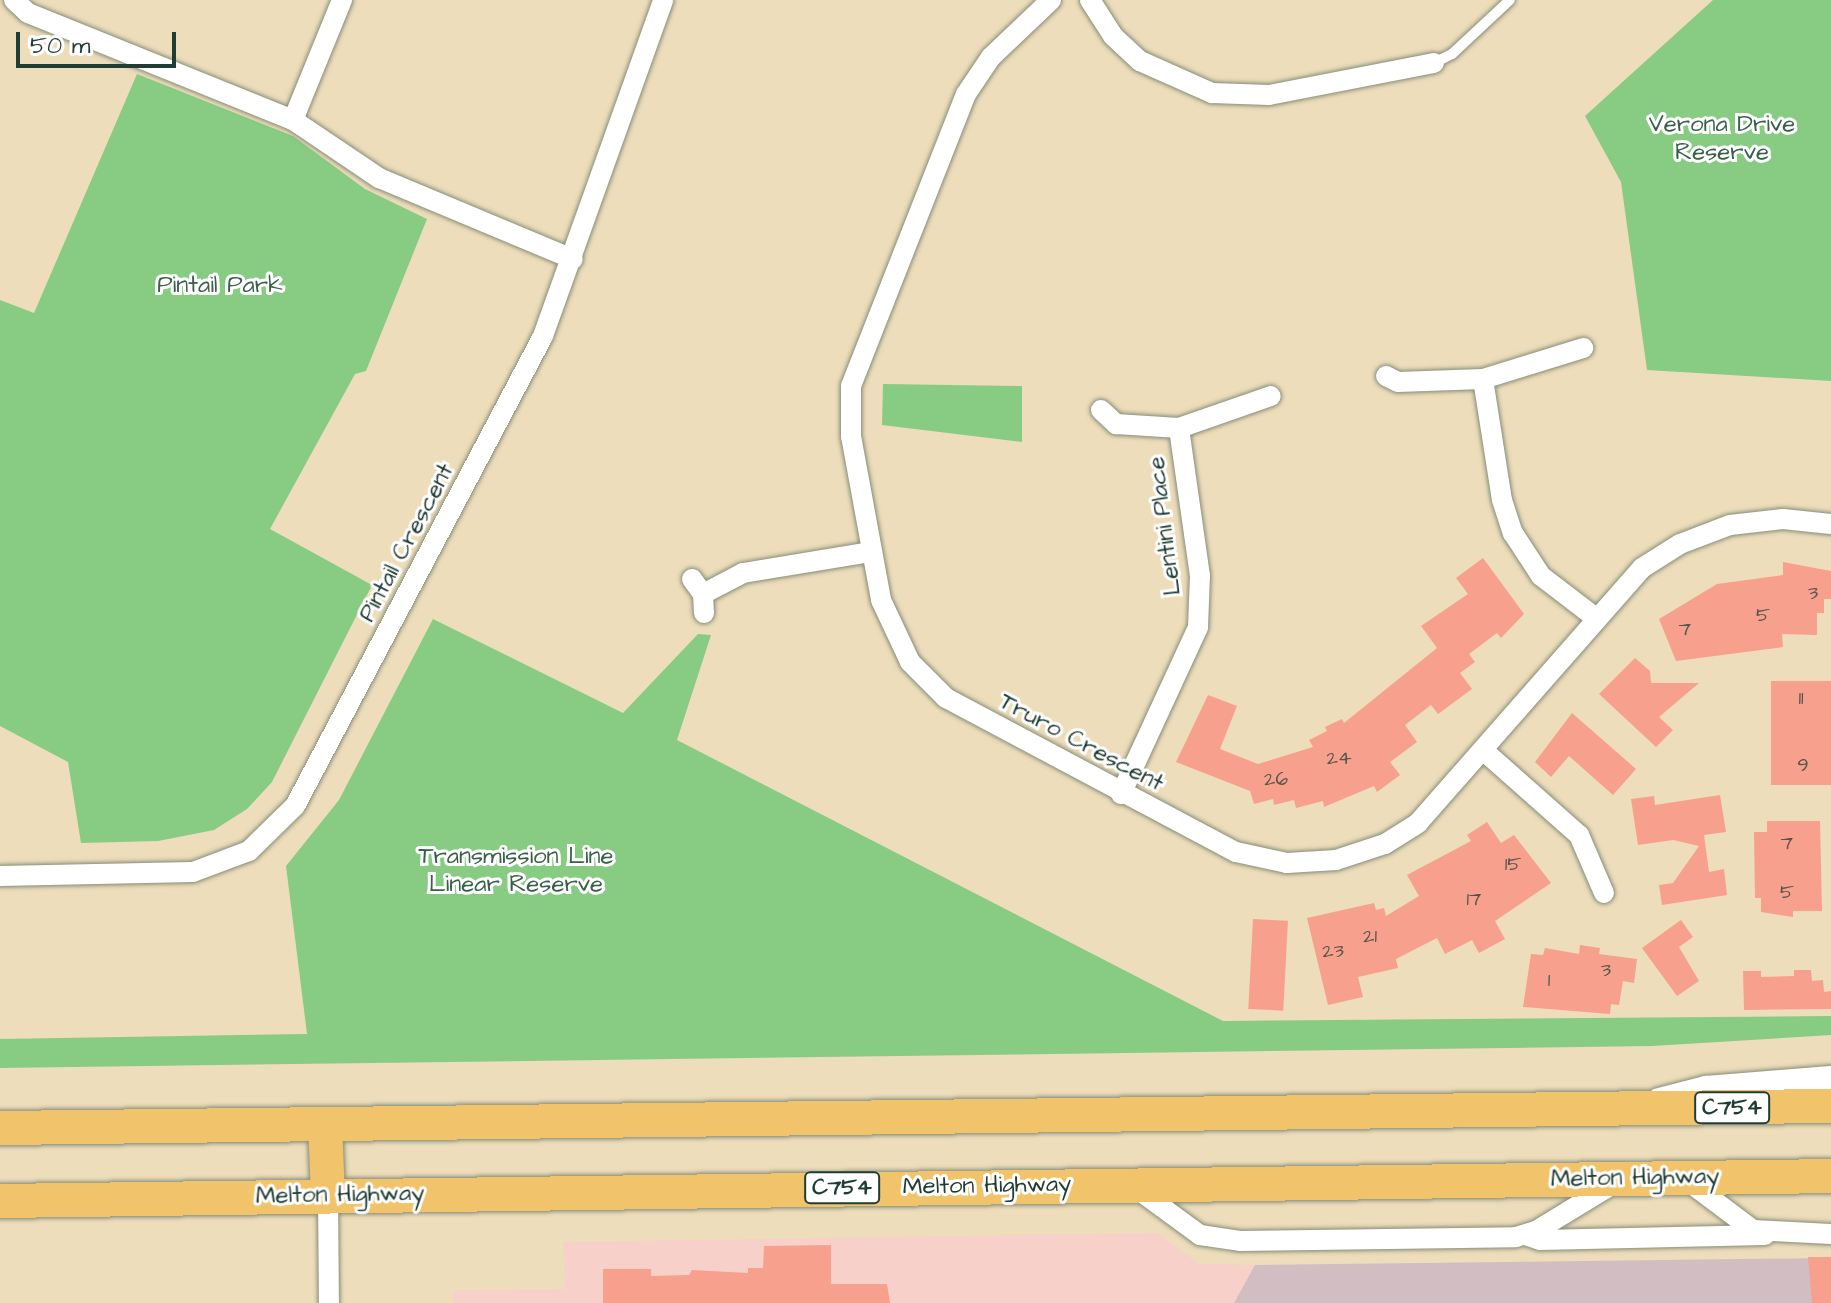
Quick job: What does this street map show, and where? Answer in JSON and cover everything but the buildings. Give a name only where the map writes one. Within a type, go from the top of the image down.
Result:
[{"type":"highway","name":"C754","points":[[0,1128],[1831,1106]]},
{"type":"highway","points":[[325,1124],[328,1195]]},
{"type":"highway","name":"Melton Highway","points":[[0,1201],[1831,1176]]},
{"type":"street","points":[[293,120],[342,0]]},
{"type":"street","name":"Pintail Crescent","points":[[0,876],[193,872],[249,851],[284,820],[313,776],[520,385],[573,259],[663,0]]},
{"type":"street","name":"Truro Crescent","points":[[1051,0],[991,57],[966,94],[855,366],[851,436],[871,552],[888,624],[924,678],[973,716],[1236,852],[1287,863],[1336,860],[1403,834],[1484,751],[1642,568],[1700,535],[1763,520],[1831,524]]},
{"type":"street","points":[[1090,0],[1113,36],[1140,61],[1212,93],[1269,95],[1434,63]]},
{"type":"street","points":[[10,5],[293,120],[379,178],[573,259]]},
{"type":"street","points":[[1386,376],[1398,382],[1483,379],[1583,348]]},
{"type":"street","points":[[1483,379],[1502,500],[1513,533],[1541,576],[1596,618]]},
{"type":"street","name":"Lentini Place","points":[[1101,410],[1116,424],[1179,428],[1271,396]]},
{"type":"street","name":"Lentini Place","points":[[1121,794],[1198,627],[1200,576],[1179,428]]},
{"type":"street","points":[[700,595],[743,573],[871,552]]},
{"type":"street","points":[[1484,751],[1579,835],[1604,893]]},
{"type":"street","points":[[1633,1109],[1694,1090],[1831,1079]]},
{"type":"street","points":[[1525,1235],[1624,1178]]},
{"type":"street","points":[[1684,1178],[1744,1225],[1765,1235]]},
{"type":"street","points":[[1132,1185],[1186,1227],[1217,1240],[1525,1235],[1540,1240],[1831,1234]]},
{"type":"street","points":[[328,1195],[329,1303]]},
{"type":"lane","points":[[1434,63],[1452,54],[1510,0]]},
{"type":"shaded area","points":[[1158,1233],[1199,1264],[1255,1265],[1234,1303],[453,1303],[453,1291],[565,1289],[563,1242]]},
{"type":"shaded area","points":[[1831,1258],[1831,1303],[1234,1303],[1255,1265]]},
{"type":"green space","name":"Verona Drive Reserve","points":[[1713,0],[1831,0],[1831,381],[1647,370],[1621,182],[1585,116]]},
{"type":"green space","name":"Pintail Park","points":[[137,74],[293,136],[365,189],[427,219],[366,371],[355,374],[270,529],[372,585],[272,782],[247,809],[214,830],[158,841],[81,843],[68,762],[0,726],[0,300],[34,313]]},
{"type":"green space","points":[[883,384],[1022,386],[1022,442],[882,425]]},
{"type":"green space","name":"Transmission Line Linear Reserve","points":[[433,619],[623,713],[698,634],[711,635],[677,740],[1223,1021],[1831,1016],[1831,1035],[1652,1046],[0,1068],[0,1039],[307,1034],[286,866],[339,800]]}]
